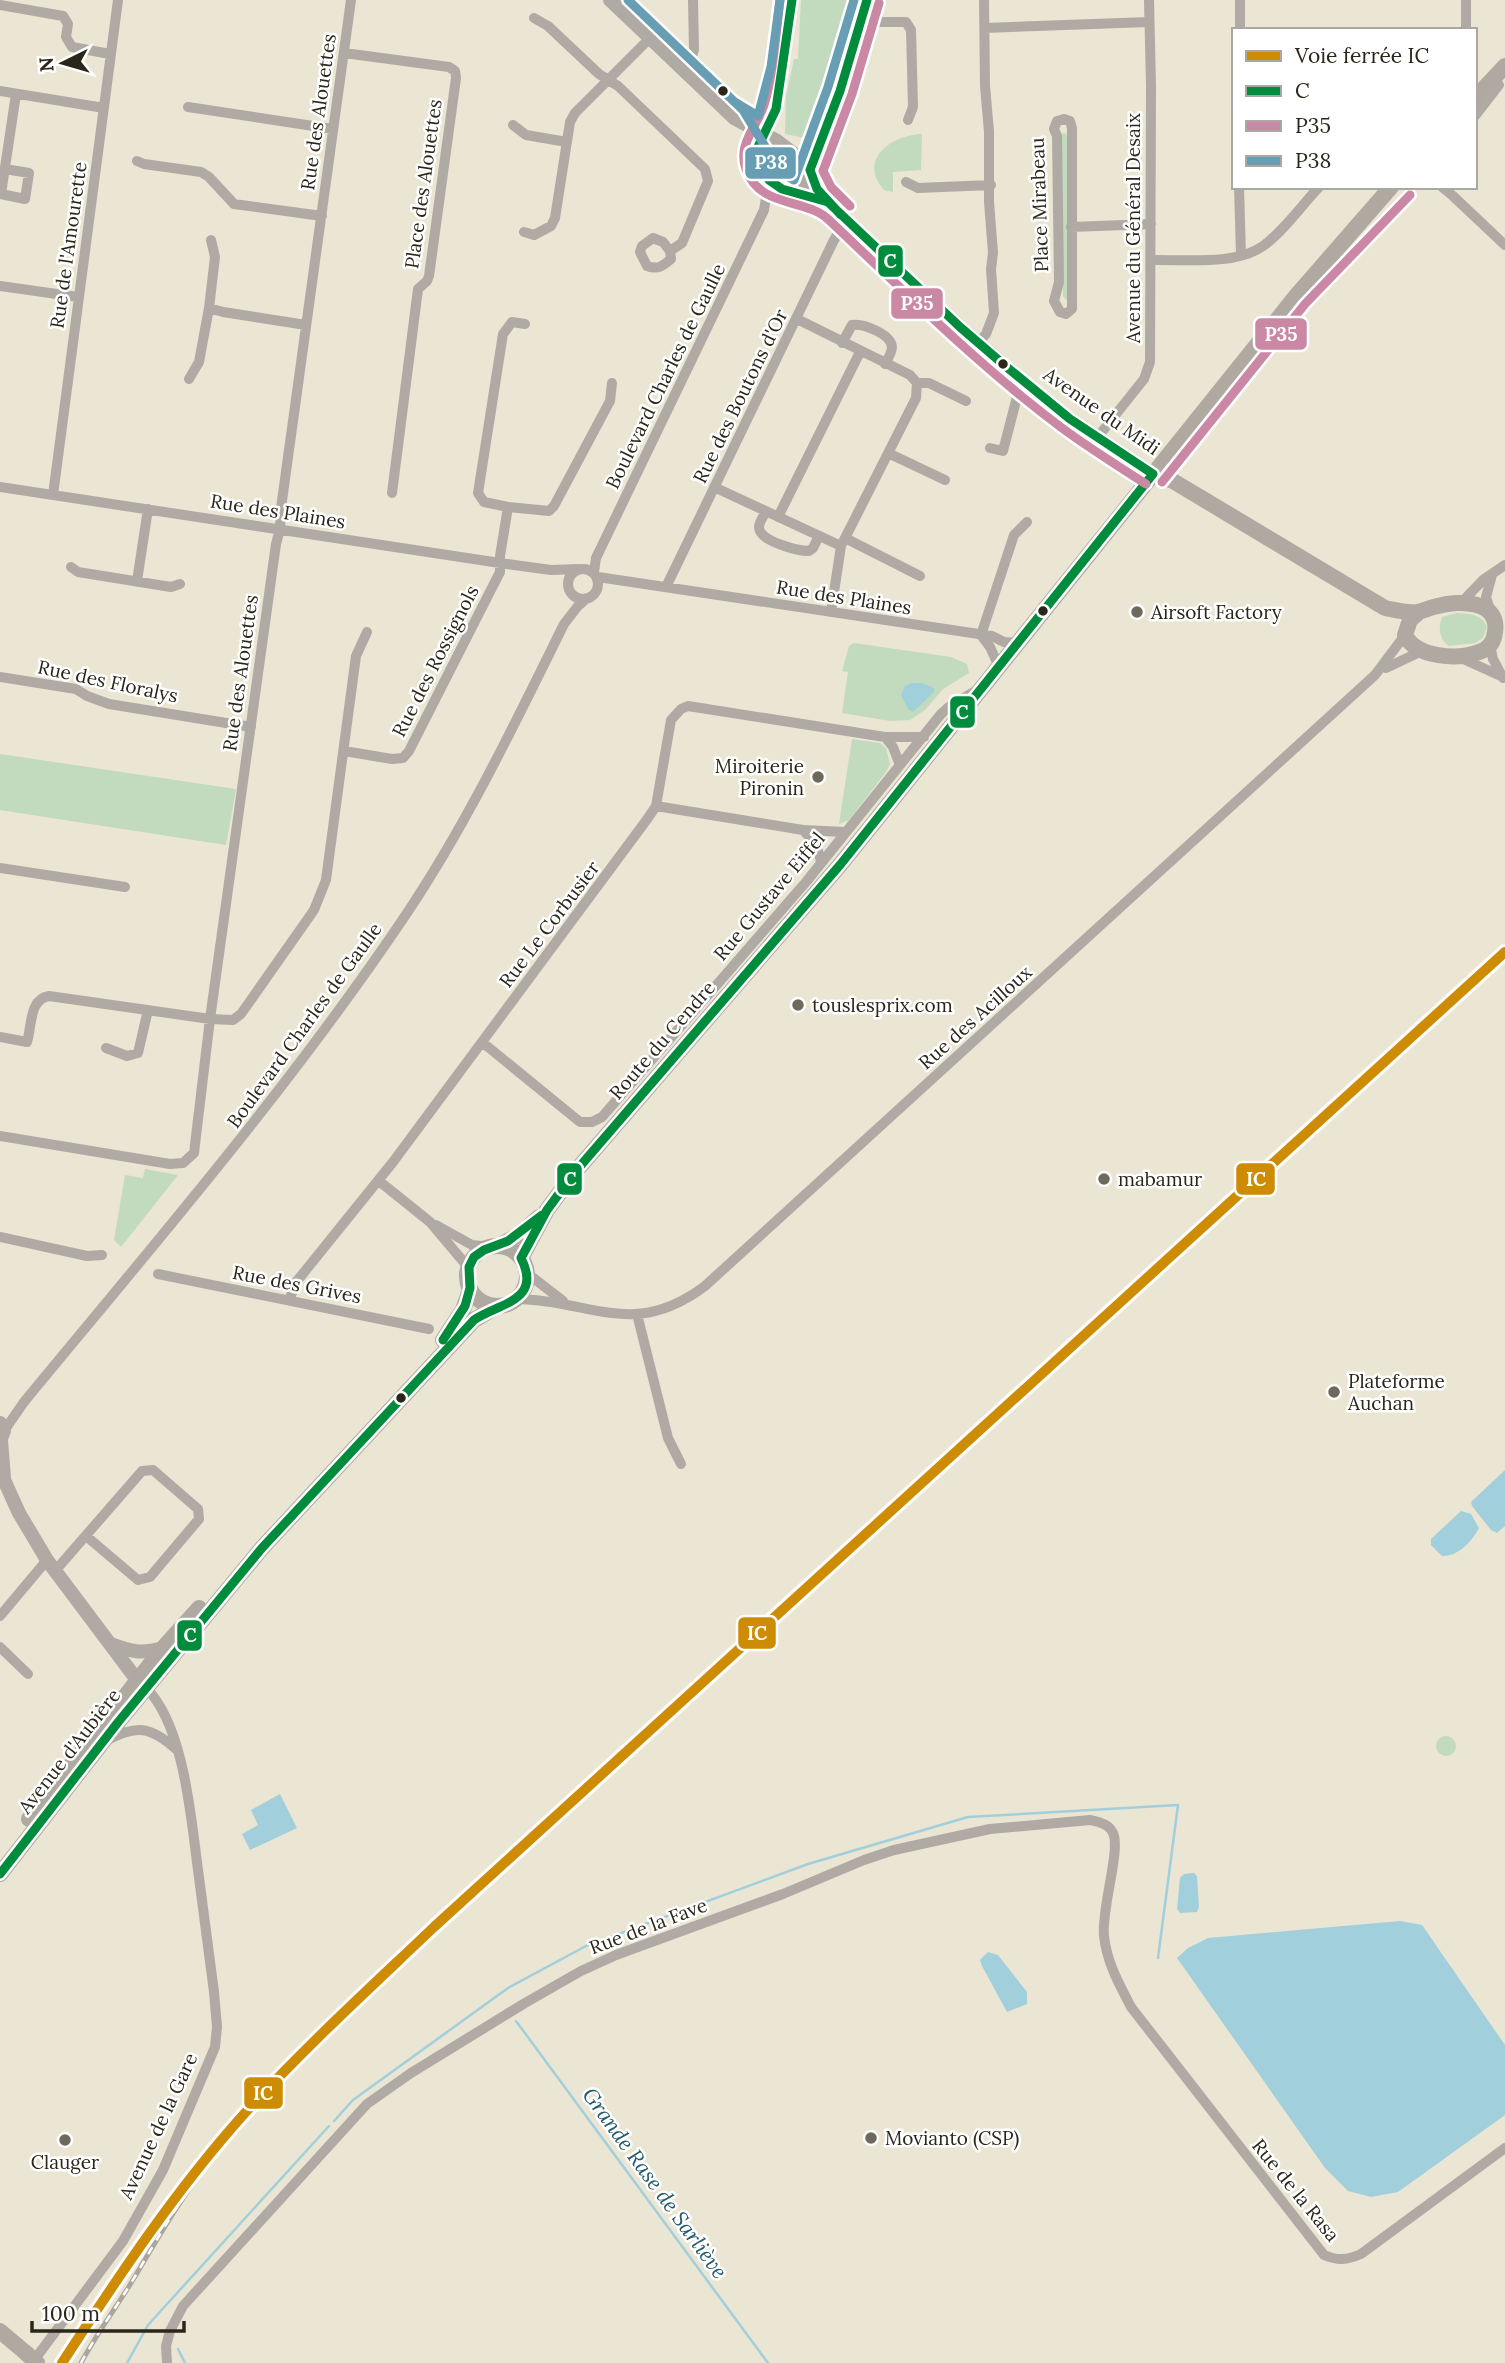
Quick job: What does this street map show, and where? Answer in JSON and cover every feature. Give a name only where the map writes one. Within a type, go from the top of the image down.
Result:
[{"type":"main road","points":[[1477,96],[1505,66]]},
{"type":"main road","points":[[1477,108],[1502,81]]},
{"type":"main road","points":[[1296,296],[1389,189]]},
{"type":"main road","points":[[1296,296],[1399,189]]},
{"type":"main road","name":"Route du Cendre","points":[[495,1246],[520,1234],[547,1210],[575,1172],[807,903],[983,688],[1296,296]]},
{"type":"main road","name":"Avenue du Midi","points":[[1153,474],[1173,481],[1385,608],[1405,635]]},
{"type":"main road","points":[[1490,610],[1496,628],[1496,639],[1476,653],[1455,656],[1435,654],[1412,644],[1405,635],[1410,620],[1419,612],[1439,605],[1461,603],[1481,606],[1490,610],[1505,618]]},
{"type":"main road","name":"Avenue du Midi","points":[[1385,608],[1419,612]]},
{"type":"main road","name":"Route du Cendre","points":[[524,1266],[547,1210]]},
{"type":"main road","points":[[142,1684],[262,1548],[474,1320],[517,1299],[526,1285],[524,1266],[514,1251],[495,1246],[477,1254],[468,1267],[467,1279],[470,1290],[481,1302],[496,1307]]},
{"type":"main road","points":[[418,1378],[463,1310],[470,1290]]},
{"type":"main road","points":[[142,1684],[163,1648],[211,1595],[262,1548]]},
{"type":"main road","name":"Avenue d'Aubière","points":[[0,1874],[103,1742],[142,1684]]},
{"type":"main road","name":"Avenue d'Aubière","points":[[0,1857],[142,1684]]},
{"type":"main road","points":[[0,2331],[31,2360]]},
{"type":"street","name":"Rue de l'Amourette","points":[[52,495],[118,0]]},
{"type":"street","name":"Rue des Alouettes","points":[[0,1136],[170,1164],[189,1160],[194,1153],[210,1019],[280,529],[351,0]]},
{"type":"street","points":[[610,0],[734,118],[755,153],[758,166],[769,180],[787,191],[828,202]]},
{"type":"street","points":[[681,65],[692,56],[694,50],[694,0]]},
{"type":"street","points":[[755,153],[776,109],[793,0]]},
{"type":"street","points":[[787,191],[802,190],[810,173],[833,111],[867,0]]},
{"type":"street","points":[[978,343],[986,334],[994,313],[984,0]]},
{"type":"street","name":"Avenue du Général Desaix","points":[[1097,438],[1147,375],[1151,353],[1149,0]]},
{"type":"street","points":[[1240,0],[1240,28]]},
{"type":"street","points":[[1466,0],[1466,28]]},
{"type":"street","points":[[0,5],[63,16],[68,24],[66,37],[72,47],[110,54]]},
{"type":"street","points":[[534,18],[548,26],[618,86],[705,169],[708,181],[682,243],[670,251]]},
{"type":"street","points":[[861,22],[906,22],[911,30],[913,107],[908,120]]},
{"type":"street","points":[[985,28],[1149,22]]},
{"type":"street","points":[[524,232],[534,235],[551,226],[555,218],[570,122],[575,113],[650,38]]},
{"type":"street","name":"Place des Alouettes","points":[[344,52],[449,66],[455,71],[456,78],[429,276],[418,289],[392,493]]},
{"type":"street","points":[[1477,113],[1502,81]]},
{"type":"street","points":[[0,91],[104,108]]},
{"type":"street","points":[[5,169],[16,94]]},
{"type":"street","points":[[188,107],[333,129]]},
{"type":"street","points":[[734,118],[763,134]]},
{"type":"street","name":"Place Mirabeau","points":[[1063,119],[1072,124],[1071,228],[1072,309],[1069,313],[1063,313],[1054,301],[1059,282],[1057,136],[1054,129],[1057,121],[1063,119]]},
{"type":"street","points":[[513,125],[526,135],[567,142]]},
{"type":"street","name":"Avenue du Midi","points":[[763,134],[801,159],[828,202],[978,343],[1097,438],[1153,474]]},
{"type":"street","points":[[136,160],[145,164],[201,172],[234,204],[322,216]]},
{"type":"street","name":"Boulevard Charles de Gaulle","points":[[589,572],[764,210],[769,180]]},
{"type":"street","points":[[906,182],[918,188],[990,185]]},
{"type":"street","points":[[1239,189],[1241,256]]},
{"type":"street","points":[[1151,260],[1227,259],[1241,256],[1262,247],[1318,189]]},
{"type":"street","name":"Boulevard Charles de Gaulle","points":[[764,210],[787,191]]},
{"type":"street","points":[[1451,191],[1505,245]]},
{"type":"street","name":"Rue des Boutons d'Or","points":[[666,587],[846,220]]},
{"type":"street","name":"Place Mirabeau","points":[[1071,228],[1151,224]]},
{"type":"street","points":[[189,379],[199,362],[209,308],[215,257],[211,240]]},
{"type":"street","points":[[0,286],[78,297]]},
{"type":"street","points":[[209,308],[306,324]]},
{"type":"street","points":[[797,320],[910,375],[917,383],[916,398],[843,542],[831,612]]},
{"type":"street","points":[[525,324],[512,322],[503,334],[478,493],[484,502],[549,511],[610,401],[612,383]]},
{"type":"street","points":[[842,343],[852,325],[859,324],[885,336],[892,343],[886,364]]},
{"type":"street","points":[[778,517],[860,352]]},
{"type":"street","points":[[990,448],[1003,451],[1023,381]]},
{"type":"street","points":[[917,383],[929,383],[966,401]]},
{"type":"street","points":[[888,453],[945,480]]},
{"type":"street","name":"Rue des Plaines","points":[[0,487],[499,563],[589,572],[620,581],[992,636],[1004,642],[1017,643]]},
{"type":"street","points":[[714,487],[819,536],[843,542],[920,576]]},
{"type":"street","name":"Rue des Rossignols","points":[[344,751],[392,759],[403,758],[409,751],[500,572],[508,507]]},
{"type":"street","points":[[137,581],[148,509]]},
{"type":"street","points":[[766,511],[759,525],[762,536],[790,549],[809,551],[819,536]]},
{"type":"street","points":[[999,667],[981,635],[1014,535],[1027,522]]},
{"type":"street","points":[[1461,603],[1483,580],[1505,565]]},
{"type":"street","points":[[71,566],[78,572],[171,587],[180,584]]},
{"type":"street","points":[[551,570],[574,596],[591,596],[620,581]]},
{"type":"street","points":[[568,587],[569,578],[589,572],[599,584],[591,596]]},
{"type":"street","points":[[1490,610],[1486,597],[1492,575]]},
{"type":"street","name":"Boulevard Charles de Gaulle","points":[[564,624],[568,587]]},
{"type":"street","name":"Boulevard Charles de Gaulle","points":[[1,1431],[244,1137],[406,915],[475,800],[564,624],[578,606],[591,596]]},
{"type":"street","points":[[0,1037],[27,1042],[36,1004],[43,997],[49,996],[210,1019],[233,1020],[242,1014],[314,910],[326,880],[356,656],[367,632]]},
{"type":"street","name":"Rue des Acilloux","points":[[1375,675],[1405,635]]},
{"type":"street","points":[[1496,639],[1493,659],[1504,678]]},
{"type":"street","name":"Rue des Acilloux","points":[[517,1299],[569,1305],[600,1313],[637,1314],[666,1308],[705,1286],[1375,675],[1423,650]]},
{"type":"street","points":[[1455,656],[1504,678]]},
{"type":"street","name":"Rue des Floralys","points":[[0,677],[76,689],[109,704],[250,727]]},
{"type":"street","name":"Rue Gustave Eiffel","points":[[482,1042],[580,1122],[592,1122],[602,1117],[821,863],[950,706],[983,688]]},
{"type":"street","points":[[845,832],[803,830],[656,806],[671,720],[681,709],[688,706],[885,737],[923,737]]},
{"type":"street","points":[[885,737],[893,747],[900,765]]},
{"type":"street","name":"Rue Le Corbusier","points":[[289,1300],[297,1281],[379,1181],[656,806]]},
{"type":"street","points":[[803,830],[814,841],[821,863]]},
{"type":"street","points":[[0,867],[125,887]]},
{"type":"street","points":[[106,1048],[127,1056],[138,1053],[148,1010]]},
{"type":"street","points":[[379,1181],[430,1222],[472,1245],[495,1246]]},
{"type":"street","points":[[430,1222],[468,1267]]},
{"type":"street","points":[[0,1237],[86,1256],[102,1255]]},
{"type":"street","name":"Rue des Acilloux","points":[[524,1266],[569,1305]]},
{"type":"street","name":"Rue des Grives","points":[[158,1274],[429,1329]]},
{"type":"street","points":[[637,1314],[668,1438],[681,1464]]},
{"type":"street","points":[[1,1431],[1,1474],[19,1513],[51,1565],[142,1684]]},
{"type":"street","points":[[0,1616],[51,1565],[86,1536],[142,1471],[153,1470],[198,1509],[199,1519],[150,1577],[138,1580],[86,1536]]},
{"type":"street","points":[[111,1644],[146,1653],[163,1648]]},
{"type":"street","points":[[0,1647],[29,1674]]},
{"type":"street","name":"Avenue de la Gare","points":[[31,2360],[123,2241],[163,2170],[215,2048],[217,2027],[214,1992],[183,1770],[173,1734],[158,1700],[142,1684]]},
{"type":"street","points":[[103,1742],[126,1731],[143,1729],[160,1735],[176,1749]]},
{"type":"street","name":"Rue de la Fave","points":[[167,2363],[166,2346],[170,2331],[183,2306],[367,2104],[411,2073],[581,1971],[616,1955],[783,1894],[864,1860],[894,1850],[990,1829],[1090,1820],[1103,1823],[1113,1832],[1116,1847],[1104,1909],[1104,1936],[1110,1965],[1132,2007]]},
{"type":"street","name":"Rue de la Rasa","points":[[1132,2007],[1324,2255],[1337,2260],[1349,2259],[1376,2245],[1505,2148]]},
{"type":"green space","points":[[801,0],[855,0],[849,26],[810,139],[785,134],[786,97],[794,59],[798,59]]},
{"type":"green space","points":[[1065,133],[1069,298],[1066,300],[1063,296],[1061,134]]},
{"type":"green space","points":[[922,134],[921,170],[893,172],[893,192],[884,190],[874,169],[881,151],[899,139]]},
{"type":"green space","points":[[1457,613],[1475,615],[1482,619],[1487,627],[1483,638],[1475,643],[1449,646],[1440,633],[1440,625],[1442,617]]},
{"type":"green space","points":[[854,643],[951,657],[967,664],[969,673],[943,689],[925,710],[910,720],[890,721],[842,713],[848,672],[842,671],[849,646]]},
{"type":"green space","points":[[852,739],[880,743],[886,748],[890,764],[849,820],[839,824]]},
{"type":"green space","points":[[0,754],[236,789],[226,845],[0,810]]},
{"type":"green space","points":[[145,1169],[178,1175],[121,1247],[114,1240],[125,1175],[143,1178]]},
{"type":"green space","points":[[1442,1736],[1450,1736],[1456,1746],[1450,1756],[1442,1756],[1436,1750],[1436,1742]]},
{"type":"water","points":[[922,683],[934,688],[934,692],[913,712],[908,709],[901,695],[905,686]]},
{"type":"water","points":[[1505,1470],[1505,1526],[1497,1533],[1491,1530],[1471,1502]]},
{"type":"water","points":[[1461,1511],[1471,1514],[1479,1528],[1464,1547],[1454,1554],[1442,1556],[1431,1545],[1431,1539]]},
{"type":"water","points":[[280,1794],[297,1828],[250,1850],[242,1834],[258,1825],[251,1810]]},
{"type":"water","points":[[1194,1873],[1197,1876],[1199,1907],[1197,1912],[1180,1913],[1177,1909],[1180,1878],[1184,1874]]},
{"type":"water","points":[[1400,1921],[1422,1925],[1505,2045],[1505,2115],[1398,2192],[1371,2197],[1348,2191],[1325,2168],[1177,1958],[1188,1948],[1208,1938]]},
{"type":"water","points":[[988,1952],[998,1955],[1027,1992],[1027,2004],[1007,2012],[980,1960]]},
{"type":"waterway","points":[[334,2121],[353,2100],[508,1988],[586,1946],[808,1864],[968,1817],[1178,1805],[1158,1958]]},
{"type":"waterway","name":"Grande Rase de Sarliève","points":[[516,2021],[768,2363]]},
{"type":"waterway","points":[[127,2363],[148,2325],[329,2126]]},
{"type":"waterway","points":[[178,2349],[185,2363]]},
{"type":"railway","points":[[81,2363],[195,2181]]},
{"type":"rail line","name":"IC","points":[[62,2363],[126,2267],[194,2173],[244,2114],[314,2042],[434,1927],[1505,952]]},
{"type":"transit line","name":"P38","points":[[628,0],[743,110],[766,148],[769,161],[777,170],[794,180],[828,87],[854,0]]},
{"type":"transit line","name":"P35","points":[[780,0],[767,93],[744,152],[746,169],[753,182],[772,197],[808,208],[829,220],[942,327],[1031,404],[1146,484]]},
{"type":"transit line","name":"P38","points":[[735,102],[758,116],[771,67],[780,0]]},
{"type":"transit line","name":"C","points":[[792,0],[776,109],[755,153],[758,166],[769,180],[782,189],[828,202],[1003,364],[1070,419],[1153,474]]},
{"type":"transit line","name":"C","points":[[841,215],[817,189],[810,170],[840,91],[867,0]]},
{"type":"transit line","name":"P35","points":[[850,206],[831,187],[823,171],[852,94],[879,3]]},
{"type":"transit line","name":"P35","points":[[1162,482],[1305,304],[1410,195]]},
{"type":"transit line","name":"C","points":[[0,1874],[119,1721],[262,1548],[474,1320],[515,1299],[522,1292],[526,1283],[526,1272],[521,1258],[547,1210],[575,1172],[840,865],[1153,474]]},
{"type":"transit line","name":"C","points":[[443,1340],[465,1306],[470,1288],[469,1267],[474,1257],[508,1241],[542,1215]]},
{"type":"place","name":"Airsoft Factory","points":[[1137,612]]},
{"type":"place","name":"Miroiterie Pironin","points":[[818,777]]},
{"type":"place","name":"touslesprix.com","points":[[798,1005]]},
{"type":"place","name":"mabamur","points":[[1104,1179]]},
{"type":"place","name":"Plateforme Auchan","points":[[1334,1392]]},
{"type":"place","name":"Movianto (CSP)","points":[[871,2138]]},
{"type":"place","name":"Clauger","points":[[65,2140]]}]
